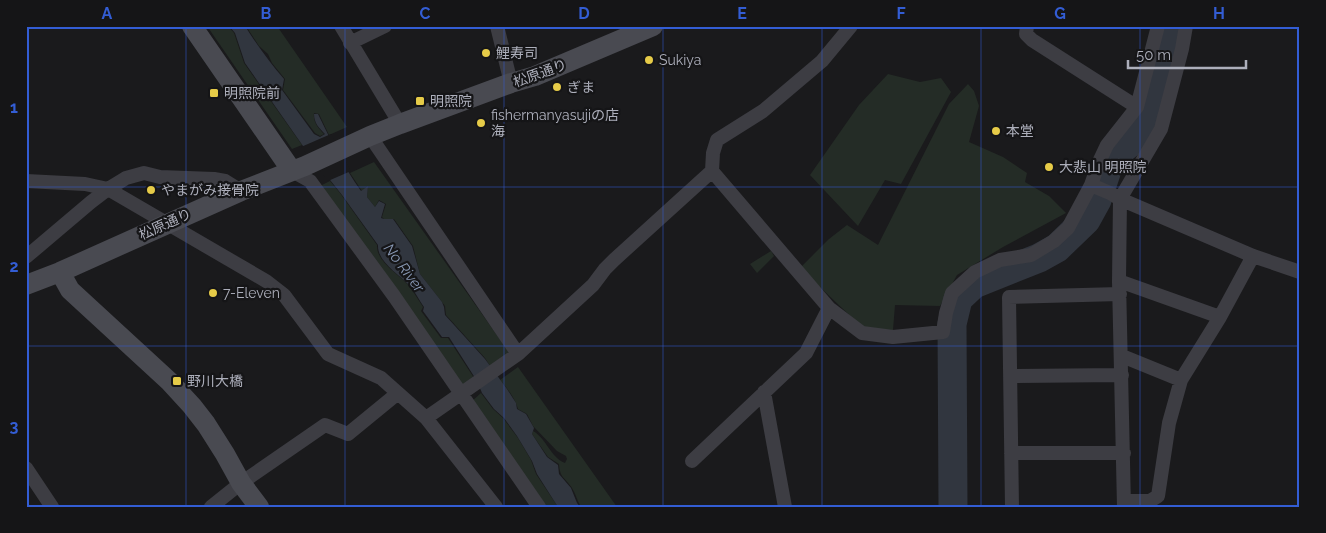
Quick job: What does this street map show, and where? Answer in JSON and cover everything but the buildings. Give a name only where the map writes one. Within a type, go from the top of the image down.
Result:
[{"type":"main road","points":[[192,26],[299,168]]},
{"type":"main road","name":"松原通り","points":[[28,278],[60,272],[167,223],[366,138],[552,69],[653,26]]},
{"type":"main road","points":[[60,272],[70,290],[170,382],[192,406],[206,424],[241,483],[260,507]]},
{"type":"street","points":[[341,26],[400,124]]},
{"type":"street","points":[[350,43],[385,26]]},
{"type":"street","points":[[497,26],[511,83]]},
{"type":"street","points":[[851,26],[822,61],[763,112],[717,140],[713,153],[712,170],[829,308],[862,333],[893,337],[943,332],[952,293],[975,272],[1000,260],[1031,255],[1054,241],[1068,228],[1094,186],[1099,162],[1107,145],[1137,107],[1158,26]]},
{"type":"street","points":[[1027,26],[1026,34],[1032,40],[1137,107]]},
{"type":"street","points":[[1186,26],[1182,49],[1161,129],[1115,196],[1120,288],[1125,504],[1150,501],[1158,496],[1169,424],[1181,380],[1220,318],[1253,256]]},
{"type":"street","points":[[366,138],[517,355]]},
{"type":"street","points":[[299,168],[463,392],[539,507]]},
{"type":"street","points":[[426,418],[517,355],[593,285],[614,260],[712,170]]},
{"type":"street","points":[[26,257],[91,202],[126,178],[144,173],[160,177],[225,180],[241,191]]},
{"type":"street","points":[[26,180],[85,184],[108,189],[266,281],[284,295],[328,354],[381,378],[426,418],[496,507]]},
{"type":"street","points":[[1094,186],[1253,256],[1300,272]]},
{"type":"street","points":[[1012,507],[1010,297],[1120,288],[1220,318]]},
{"type":"street","points":[[692,461],[806,353],[829,308]]},
{"type":"street","points":[[1122,356],[1181,380]]},
{"type":"street","points":[[1010,376],[1122,375]]},
{"type":"street","points":[[764,392],[785,507]]},
{"type":"street","points":[[211,507],[241,483],[326,426],[348,434],[398,393]]},
{"type":"street","points":[[1011,453],[1124,453]]},
{"type":"street","points":[[26,468],[52,507]]},
{"type":"shaded area","points":[[207,26],[228,26],[234,33],[244,63],[302,145],[292,149]]},
{"type":"shaded area","points":[[246,26],[277,26],[347,127],[329,135],[319,114],[314,113],[316,125],[324,134],[320,136],[315,133],[283,90],[285,79]]},
{"type":"shaded area","points":[[888,74],[920,82],[941,78],[951,92],[901,184],[885,180],[858,226],[810,175],[859,105]]},
{"type":"shaded area","points":[[968,84],[974,91],[979,106],[969,142],[1003,157],[1027,173],[1025,182],[1049,196],[1066,213],[1003,247],[957,275],[940,306],[895,305],[893,330],[864,329],[800,268],[829,239],[847,225],[878,245],[949,104]]},
{"type":"shaded area","points":[[374,162],[511,355],[492,369],[485,358],[446,315],[445,306],[420,274],[413,246],[394,219],[384,219],[382,217],[386,204],[379,200],[375,207],[367,197],[368,186],[362,191],[350,173]]},
{"type":"shaded area","points":[[330,181],[377,245],[380,257],[410,287],[423,307],[421,311],[441,338],[448,338],[476,381],[462,391],[320,186]]},
{"type":"shaded area","points":[[771,251],[774,256],[757,273],[750,264]]},
{"type":"shaded area","points":[[518,367],[617,507],[581,507],[572,488],[562,475],[559,464],[548,457],[532,434],[533,431],[538,434],[556,457],[565,463],[566,456],[557,451],[533,426],[527,414],[518,409],[513,397],[500,380]]},
{"type":"shaded area","points":[[481,393],[518,438],[531,460],[536,474],[558,507],[544,507],[471,402]]},
{"type":"water","name":"No River","points":[[229,26],[245,26],[284,79],[282,90],[314,134],[320,137],[325,134],[315,120],[314,114],[318,114],[343,163],[361,191],[368,186],[367,197],[375,207],[379,201],[385,204],[381,218],[393,219],[412,246],[420,274],[442,302],[445,315],[485,359],[516,403],[517,409],[526,414],[534,428],[532,434],[547,457],[558,465],[559,474],[571,488],[580,507],[558,507],[537,474],[532,461],[517,436],[482,393],[477,381],[449,337],[442,337],[423,311],[424,307],[413,290],[384,262],[378,245],[303,146],[245,63],[235,33]]},
{"type":"pier","points":[[331,134],[351,171],[328,181],[301,147]]},
{"type":"waterway","points":[[953,507],[952,324],[958,299],[974,284],[1039,258],[1057,248],[1086,220],[1097,200],[1108,167],[1122,149],[1141,134],[1159,85],[1169,26]]},
{"type":"place","name":"鯉寿司","points":[[486,53]]},
{"type":"place","name":"Sukiya","points":[[649,60]]},
{"type":"place","name":"ぎま","points":[[557,87]]},
{"type":"place","name":"明照院前","points":[[214,93]]},
{"type":"place","name":"明照院","points":[[420,101]]},
{"type":"place","name":"fishermanyasujiの店 海","points":[[481,123]]},
{"type":"place","name":"本堂","points":[[996,131]]},
{"type":"place","name":"大悲山 明照院","points":[[1049,167]]},
{"type":"place","name":"やまがみ接骨院","points":[[151,190]]},
{"type":"place","name":"7-Eleven","points":[[213,293]]},
{"type":"place","name":"野川大橋","points":[[177,381]]}]
